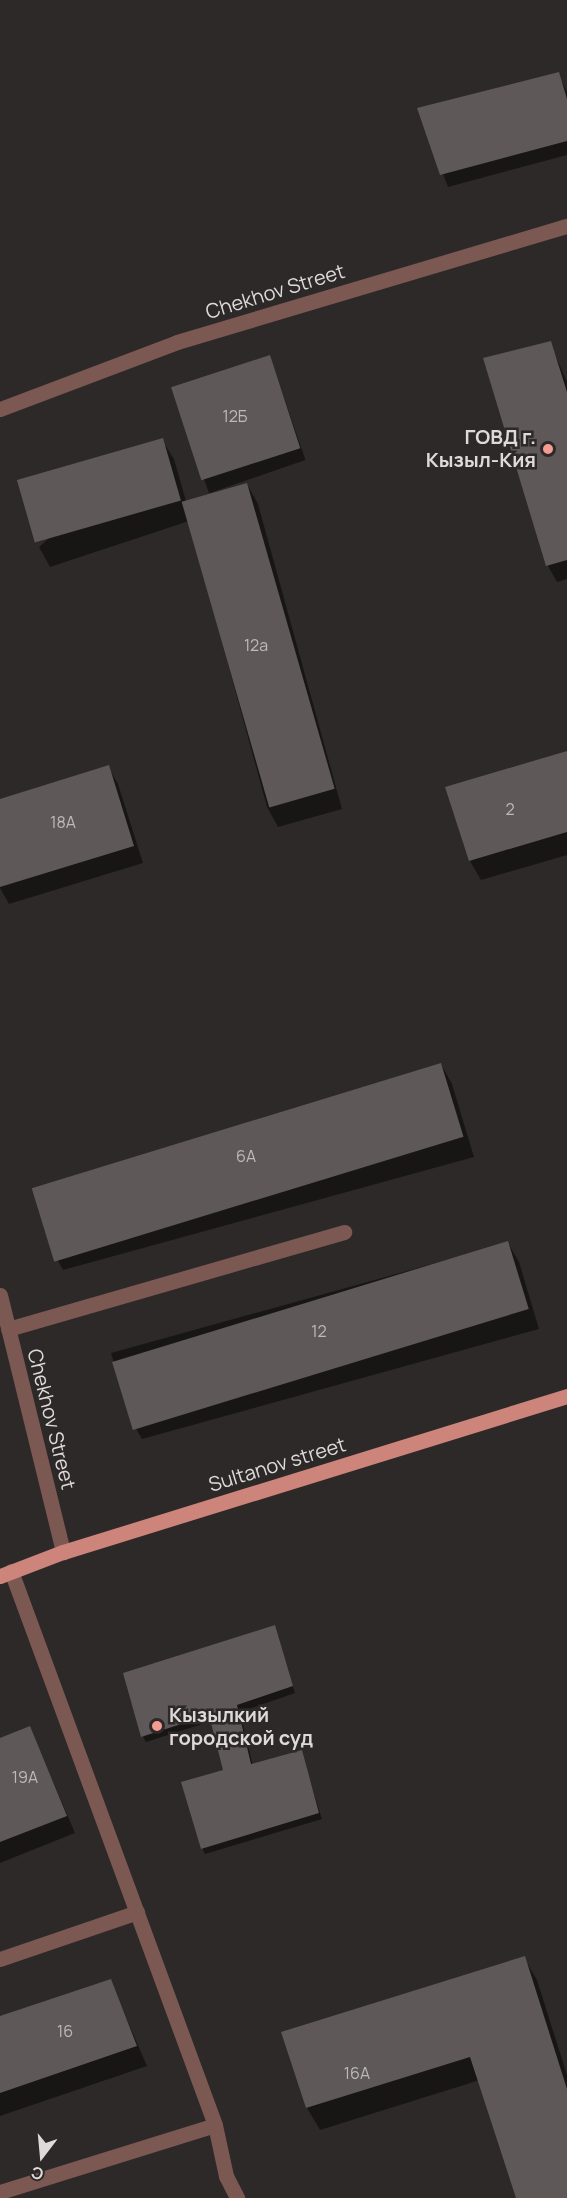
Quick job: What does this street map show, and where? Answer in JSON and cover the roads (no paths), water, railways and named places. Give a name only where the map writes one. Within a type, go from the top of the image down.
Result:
[{"type":"main road","name":"Sultanov street","points":[[6,1574],[63,1552],[566,1401]]},
{"type":"street","name":"Chekhov Street","points":[[0,409],[177,342],[567,226]]},
{"type":"street","points":[[8,1329],[344,1232]]},
{"type":"street","name":"Chekhov Street","points":[[0,1295],[63,1552]]},
{"type":"street","points":[[6,1574],[137,1912],[215,2125],[226,2176],[237,2198]]},
{"type":"street","points":[[0,1959],[137,1912]]},
{"type":"street","points":[[0,2192],[215,2125]]},
{"type":"place","name":"ГОВД г. Кызыл-Кия","points":[[548,449]]},
{"type":"place","name":"Кызылкий городской суд","points":[[157,1726]]}]
